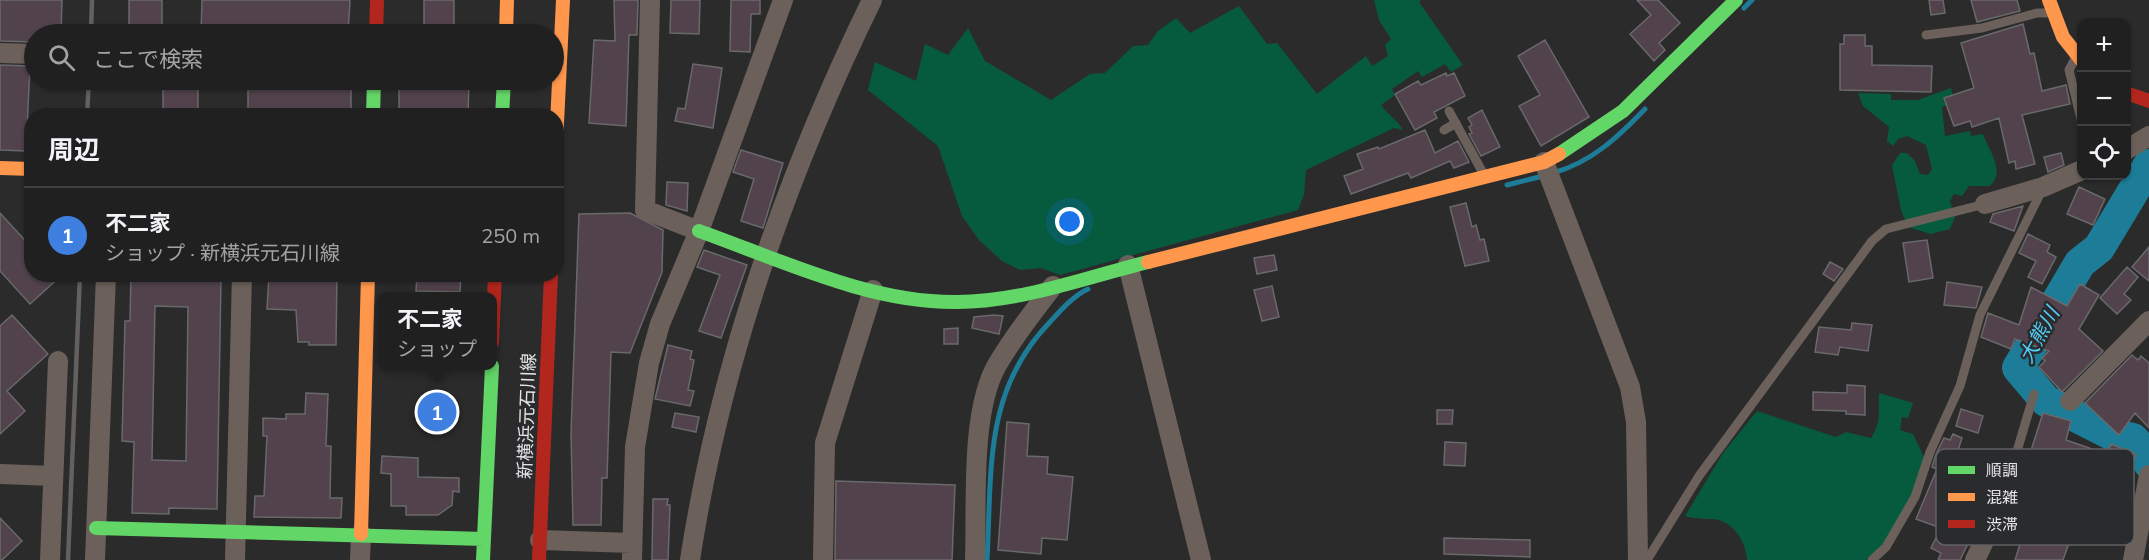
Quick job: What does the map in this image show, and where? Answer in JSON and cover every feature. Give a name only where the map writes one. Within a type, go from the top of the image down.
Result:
[{"type":"street","points":[[376,24],[377,0]]},
{"type":"street","points":[[506,24],[507,0]]},
{"type":"street","points":[[562,24],[563,0]]},
{"type":"street","points":[[650,0],[645,210],[699,231],[873,290],[922,300],[951,302],[992,299],[1053,286],[1130,274],[1545,162],[1593,136],[1617,119],[1736,0]]},
{"type":"street","points":[[539,550],[632,551],[635,447],[649,363],[660,324],[699,231],[783,0]]},
{"type":"street","points":[[690,560],[706,465],[764,253],[830,86],[872,0]]},
{"type":"street","points":[[2050,6],[2063,37],[2077,56]]},
{"type":"street","points":[[0,53],[24,54]]},
{"type":"street","points":[[373,108],[374,90]]},
{"type":"street","points":[[502,108],[503,90]]},
{"type":"street","points":[[558,108],[559,90]]},
{"type":"street","points":[[2131,94],[2149,101]]},
{"type":"street","points":[[2131,147],[2149,136]]},
{"type":"street","points":[[1545,162],[1630,387],[1636,422],[1638,560]]},
{"type":"street","points":[[0,168],[24,169]]},
{"type":"street","points":[[1985,204],[2043,187],[2077,172]]},
{"type":"street","points":[[1130,274],[1201,560]]},
{"type":"street","points":[[95,560],[106,282]]},
{"type":"street","points":[[235,560],[242,282]]},
{"type":"street","points":[[360,560],[368,282]]},
{"type":"street","name":"新横浜元石川線","points":[[539,550],[551,282]]},
{"type":"street","points":[[975,560],[978,441],[984,399],[996,366],[1053,286]]},
{"type":"street","points":[[823,560],[825,443],[873,290]]},
{"type":"street","points":[[2070,401],[2149,321]]},
{"type":"street","points":[[50,560],[58,361]]},
{"type":"street","name":"新横浜元石川線","points":[[483,560],[492,370]]},
{"type":"street","points":[[0,474],[53,476]]},
{"type":"street","points":[[2133,560],[2149,475]]},
{"type":"street","points":[[96,528],[236,530],[484,539]]},
{"type":"street","points":[[1975,560],[1982,545]]},
{"type":"lane","points":[[1926,35],[1982,28],[2037,13],[2050,6]]},
{"type":"lane","points":[[2077,61],[2069,70],[2077,103]]},
{"type":"lane","points":[[1449,111],[1486,178]]},
{"type":"lane","points":[[1444,130],[1456,123]]},
{"type":"lane","points":[[1872,560],[1886,548],[1915,497],[1930,452],[1960,386],[1980,315],[2043,187]]},
{"type":"lane","points":[[1647,560],[1699,476],[1872,241],[1886,229],[1985,204]]},
{"type":"lane","points":[[2018,449],[2034,394]]},
{"type":"green space","points":[[1374,0],[1421,0],[1419,2],[1463,65],[1451,72],[1445,64],[1422,77],[1418,71],[1392,89],[1395,95],[1381,105],[1403,130],[1394,128],[1306,170],[1304,194],[1298,210],[1060,275],[1041,268],[1020,270],[1002,261],[979,240],[962,216],[938,146],[868,90],[875,62],[916,81],[925,44],[948,55],[968,28],[985,61],[1051,100],[1090,74],[1105,73],[1133,46],[1148,45],[1158,31],[1176,18],[1190,33],[1239,6],[1267,44],[1277,43],[1317,94],[1366,56],[1372,66],[1388,56],[1385,45],[1391,39],[1379,20]]},
{"type":"green space","points":[[1951,88],[1954,103],[1942,107],[1945,136],[1970,131],[1971,136],[1983,134],[1995,161],[1996,174],[1990,186],[1969,186],[1962,196],[1954,194],[1950,201],[1955,217],[1950,229],[1931,234],[1908,227],[1901,210],[1892,165],[1900,153],[1907,153],[1915,161],[1920,174],[1928,175],[1932,169],[1926,145],[1907,136],[1898,139],[1893,146],[1887,141],[1889,127],[1863,106],[1858,93],[1891,94],[1891,100],[1918,100]]},
{"type":"green space","points":[[1879,393],[1913,403],[1908,418],[1902,417],[1900,430],[1913,434],[1923,455],[1926,468],[1919,492],[1904,518],[1875,553],[1866,560],[1747,560],[1744,546],[1733,528],[1713,519],[1685,516],[1723,453],[1757,411],[1836,437],[1846,432],[1871,438],[1878,421]]},
{"type":"building","points":[[0,0],[62,0],[61,24],[24,24],[24,42],[0,41]]},
{"type":"building","points":[[129,0],[162,0],[162,24],[129,24]]},
{"type":"building","points":[[202,0],[350,0],[349,24],[201,24]]},
{"type":"building","points":[[424,0],[454,0],[454,24],[424,24]]},
{"type":"building","points":[[614,0],[638,0],[637,35],[629,35],[626,126],[589,123],[594,40],[615,41]]},
{"type":"building","points":[[671,0],[700,0],[699,34],[670,33]]},
{"type":"building","points":[[731,0],[760,0],[760,14],[751,14],[750,52],[730,51]]},
{"type":"building","points":[[1637,0],[1658,0],[1680,23],[1659,43],[1665,50],[1654,61],[1630,34],[1651,15]]},
{"type":"building","points":[[1929,0],[1943,0],[1945,13],[1931,15]]},
{"type":"building","points":[[1971,0],[2017,0],[2020,11],[1977,22]]},
{"type":"building","points":[[2023,24],[2030,54],[2034,53],[2042,91],[2066,85],[2070,104],[2022,115],[2035,164],[2016,169],[2015,161],[2009,163],[1999,118],[1972,127],[1970,121],[1954,126],[1944,98],[1974,88],[1961,43]]},
{"type":"building","points":[[1844,35],[1865,35],[1865,46],[1872,46],[1872,65],[1932,66],[1931,92],[1840,90],[1840,44],[1844,44]]},
{"type":"building","points":[[1545,40],[1589,117],[1541,146],[1519,106],[1540,95],[1518,56]]},
{"type":"building","points":[[693,64],[722,68],[713,128],[675,121],[678,108],[685,109]]},
{"type":"building","points":[[0,65],[24,66],[24,90],[29,90],[28,108],[24,108],[24,151],[0,150]]},
{"type":"building","points":[[1446,73],[1447,76],[1454,73],[1465,96],[1434,112],[1437,118],[1415,130],[1395,94],[1418,81],[1421,85]]},
{"type":"building","points":[[163,90],[198,90],[198,108],[163,108]]},
{"type":"building","points":[[248,90],[351,90],[351,108],[248,108]]},
{"type":"building","points":[[399,90],[469,90],[468,108],[399,108]]},
{"type":"building","points":[[1482,110],[1500,147],[1481,156],[1469,134],[1472,133],[1469,127],[1472,125],[1468,118]]},
{"type":"building","points":[[1425,130],[1435,153],[1458,141],[1469,162],[1454,168],[1450,161],[1411,178],[1408,173],[1351,194],[1344,176],[1363,169],[1357,154],[1378,147],[1379,149]]},
{"type":"building","points":[[741,150],[783,163],[763,228],[741,221],[754,179],[733,172]]},
{"type":"building","points":[[2061,153],[2064,165],[2048,172],[2044,157]]},
{"type":"building","points":[[667,182],[688,183],[687,211],[666,205]]},
{"type":"building","points":[[2079,187],[2105,199],[2093,225],[2067,214]]},
{"type":"building","points":[[1466,203],[1472,227],[1476,225],[1480,240],[1484,239],[1489,261],[1465,266],[1450,207]]},
{"type":"building","points":[[2023,206],[2014,231],[1990,222],[1993,214]]},
{"type":"building","points":[[0,213],[24,239],[24,282],[54,282],[30,304],[0,271]]},
{"type":"building","points":[[630,213],[663,230],[662,272],[630,353],[611,352],[607,478],[602,478],[601,525],[573,525],[571,433],[579,214]]},
{"type":"building","points":[[2028,234],[2050,245],[2047,252],[2056,257],[2042,284],[2028,277],[2036,261],[2019,253]]},
{"type":"building","points":[[1927,240],[1933,278],[1909,282],[1903,243]]},
{"type":"building","points":[[2149,247],[2149,281],[2132,267]]},
{"type":"building","points":[[704,250],[747,265],[721,338],[699,331],[720,275],[697,267]]},
{"type":"building","points":[[1274,255],[1277,270],[1257,274],[1254,258]]},
{"type":"building","points":[[1830,262],[1843,269],[1834,281],[1823,274]]},
{"type":"building","points":[[2127,267],[2138,277],[2124,294],[2131,300],[2117,314],[2100,298]]},
{"type":"building","points":[[131,282],[221,282],[217,509],[169,508],[169,514],[132,513],[134,442],[122,441],[125,321],[130,321]],"holes":[[[155,306],[188,307],[186,461],[152,460]]]},
{"type":"building","points":[[269,282],[337,282],[336,345],[309,345],[309,342],[298,342],[296,310],[267,309]]},
{"type":"building","points":[[417,282],[461,282],[460,292],[416,291]]},
{"type":"building","points":[[1947,282],[1982,287],[1976,308],[1944,305]]},
{"type":"building","points":[[2080,284],[2099,295],[2079,329],[2103,351],[2062,392],[2039,367],[2045,361],[2042,358],[2049,351],[2015,339],[2011,349],[1981,337],[1988,313],[2019,325],[2031,287],[2067,306]]},
{"type":"building","points":[[1272,286],[1279,317],[1262,321],[1254,290]]},
{"type":"building","points":[[12,315],[48,354],[7,391],[25,411],[0,434],[0,326]]},
{"type":"building","points":[[1003,316],[999,334],[972,328],[974,317]]},
{"type":"building","points":[[1852,323],[1872,325],[1868,351],[1840,347],[1838,355],[1815,352],[1819,327],[1851,330]]},
{"type":"building","points":[[958,328],[958,344],[944,344],[944,329]]},
{"type":"building","points":[[668,345],[692,351],[690,359],[694,360],[688,390],[694,391],[690,406],[655,399]]},
{"type":"building","points":[[2132,355],[2138,360],[2141,356],[2149,363],[2149,428],[2135,413],[2119,435],[2085,403]]},
{"type":"building","points":[[1847,385],[1865,386],[1865,415],[1846,414],[1846,411],[1813,410],[1813,392],[1847,393]]},
{"type":"building","points":[[306,393],[328,394],[326,446],[331,446],[330,498],[342,498],[341,518],[254,517],[255,496],[264,496],[267,436],[263,436],[263,418],[286,419],[286,414],[305,414]]},
{"type":"building","points":[[424,402],[448,404],[447,423],[423,421]]},
{"type":"building","points":[[1961,409],[1983,416],[1978,433],[1956,426]]},
{"type":"building","points":[[1437,410],[1453,410],[1452,424],[1437,424]]},
{"type":"building","points":[[675,413],[699,417],[696,432],[672,427]]},
{"type":"building","points":[[2043,413],[2071,421],[2066,440],[2092,449],[2031,449]]},
{"type":"building","points":[[1007,422],[1029,424],[1027,456],[1048,457],[1047,474],[1073,477],[1067,540],[1042,538],[1041,554],[998,550]]},
{"type":"building","points":[[1953,434],[1962,438],[1958,449],[1938,449],[1944,438],[1950,440]]},
{"type":"building","points":[[1445,442],[1466,443],[1465,466],[1444,465]]},
{"type":"building","points":[[2111,444],[2124,449],[2109,449]]},
{"type":"building","points":[[1936,454],[1936,469],[1932,467]]},
{"type":"building","points":[[382,456],[418,458],[418,477],[459,478],[459,492],[453,491],[452,505],[438,515],[406,515],[406,506],[391,506],[391,474],[381,473]]},
{"type":"building","points":[[1936,471],[1936,526],[1916,519]]},
{"type":"building","points":[[836,481],[955,485],[952,560],[835,560]]},
{"type":"building","points":[[653,499],[668,499],[667,505],[670,505],[668,560],[652,560]]},
{"type":"building","points":[[0,518],[22,541],[2,560],[0,560]]},
{"type":"building","points":[[1444,538],[1530,540],[1530,557],[1444,554]]},
{"type":"building","points":[[1936,538],[1936,545],[1967,545],[1960,560],[1938,560],[1941,553],[1931,548]]},
{"type":"building","points":[[2020,545],[2068,545],[2063,560],[2015,560]]},
{"type":"waterway","points":[[1744,8],[1752,0]]},
{"type":"waterway","points":[[1553,173],[1580,162],[1604,147],[1645,109]]},
{"type":"waterway","name":"大熊川","points":[[2149,165],[2099,248],[2080,263],[2018,368],[2046,401],[2113,435],[2133,439],[2145,452],[2149,463]]},
{"type":"waterway","points":[[1507,185],[1539,177]]},
{"type":"waterway","points":[[987,560],[991,464],[1002,404],[1013,376],[1028,348],[1062,309],[1088,289]]},
{"type":"railway","points":[[91,24],[92,0]]},
{"type":"railway","points":[[87,108],[88,90]]},
{"type":"railway","points":[[68,560],[80,282]]},
{"type":"traffic: fast","points":[[1559,154],[1623,111],[1736,0]]},
{"type":"traffic: fast","points":[[373,108],[374,90]]},
{"type":"traffic: fast","points":[[502,108],[503,90]]},
{"type":"traffic: fast","points":[[699,231],[858,288],[924,300],[957,302],[1005,298],[1054,288],[1148,262]]},
{"type":"traffic: fast","points":[[483,560],[492,370]]},
{"type":"traffic: fast","points":[[96,528],[484,539]]},
{"type":"traffic: slow","points":[[506,24],[507,0]]},
{"type":"traffic: slow","points":[[562,24],[563,0]]},
{"type":"traffic: slow","points":[[2049,0],[2063,37],[2077,55]]},
{"type":"traffic: slow","points":[[558,108],[559,90]]},
{"type":"traffic: slow","points":[[1148,262],[1544,162],[1559,154]]},
{"type":"traffic: slow","points":[[0,168],[24,169]]},
{"type":"traffic: slow","points":[[361,534],[368,282]]},
{"type":"traffic: jam","points":[[376,24],[377,0]]},
{"type":"traffic: jam","points":[[2131,95],[2149,101]]},
{"type":"traffic: jam","points":[[494,292],[495,282]]},
{"type":"traffic: jam","points":[[539,560],[551,282]]},
{"type":"place","name":"不二家","points":[[437,412]]}]
